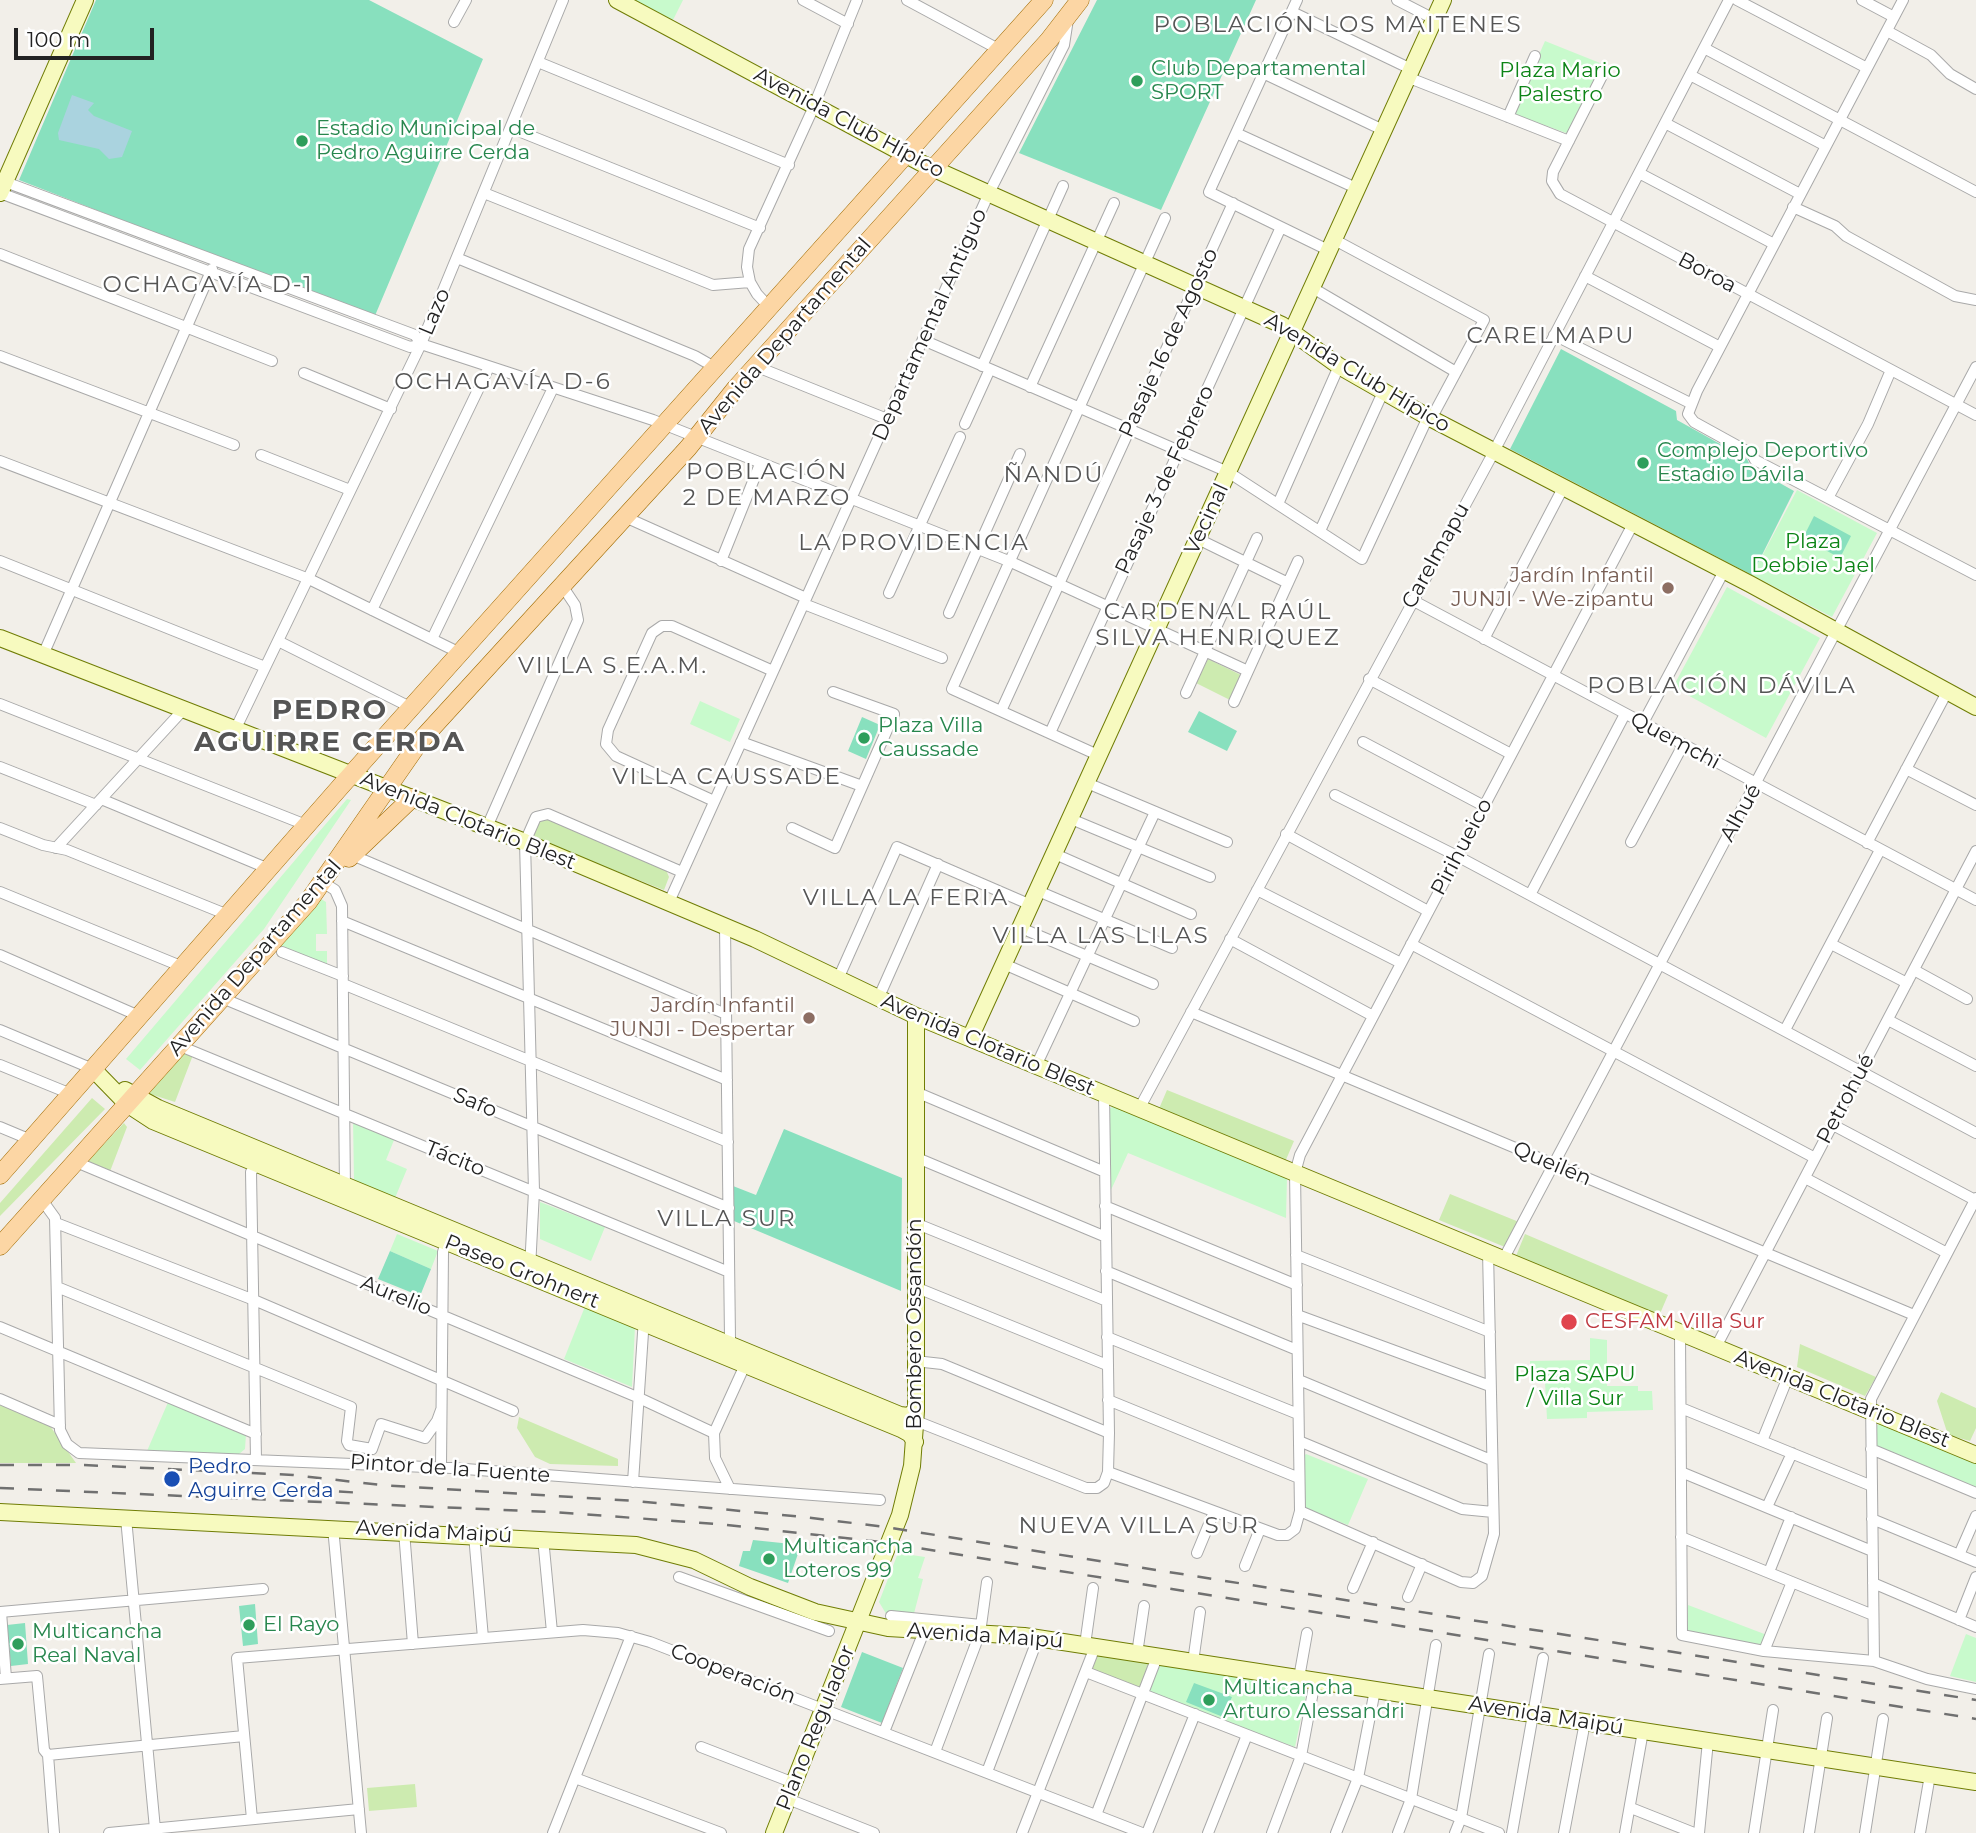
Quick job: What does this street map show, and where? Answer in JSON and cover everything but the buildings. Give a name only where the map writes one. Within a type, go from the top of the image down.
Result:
[{"type":"main road","name":"Avenida Departamental","points":[[0,1175],[306,825],[1044,0]]},
{"type":"main road","name":"Avenida Departamental","points":[[0,1246],[328,877],[385,788],[434,725],[625,517],[755,366],[1068,17],[1080,0]]},
{"type":"main road","points":[[328,877],[412,798]]},
{"type":"street","points":[[454,22],[466,0]]},
{"type":"street","name":"Lazo","points":[[235,730],[421,344],[563,0]]},
{"type":"street","name":"Avenida Club Hípico","points":[[617,0],[906,155],[1244,307],[1290,331],[1339,366],[1383,392],[1493,453],[1837,630],[1976,706]]},
{"type":"street","points":[[803,0],[848,24]]},
{"type":"street","points":[[770,308],[757,295],[750,282],[747,267],[749,249],[789,165],[858,0]]},
{"type":"street","points":[[907,0],[1000,50]]},
{"type":"street","points":[[923,340],[1228,472],[1362,559],[1429,418],[1484,320],[1330,244],[1281,227],[1209,192],[1297,0]]},
{"type":"street","points":[[1397,0],[1434,19]]},
{"type":"street","name":"Vecinal","points":[[970,1038],[1443,0]]},
{"type":"street","name":"Carelmapu","points":[[1139,1109],[1493,453],[1729,0]]},
{"type":"street","points":[[1737,0],[1867,68]]},
{"type":"street","points":[[1861,0],[1894,17]]},
{"type":"street","points":[[1903,0],[1690,403],[1688,414],[1694,422],[1828,498],[1976,575]]},
{"type":"street","points":[[1,185],[76,6]]},
{"type":"street","points":[[1292,12],[1409,73],[1569,141]]},
{"type":"street","name":"Departamental Antiguo","points":[[669,902],[989,193],[1064,45],[1068,17]]},
{"type":"street","points":[[1887,31],[1931,55],[1946,72],[1976,89]]},
{"type":"street","points":[[1704,48],[1976,192]]},
{"type":"street","points":[[1508,117],[1535,56]]},
{"type":"street","points":[[538,62],[789,165]]},
{"type":"street","name":"Boroa","points":[[1604,72],[1553,172],[1555,188],[1612,223],[1976,415]]},
{"type":"street","points":[[1263,73],[1383,130]]},
{"type":"street","points":[[1690,75],[1826,146]]},
{"type":"street","points":[[1665,122],[1800,194]]},
{"type":"street","points":[[511,128],[760,228]]},
{"type":"street","points":[[1236,133],[1356,188]]},
{"type":"street","points":[[1639,173],[1774,244]]},
{"type":"street","points":[[1,185],[415,335],[421,344]]},
{"type":"street","points":[[1,185],[210,274],[410,347],[421,344],[696,437],[1011,562],[1248,671]]},
{"type":"street","points":[[965,424],[1063,186]]},
{"type":"street","points":[[484,193],[713,285],[750,282]]},
{"type":"street","points":[[1030,387],[1114,202]]},
{"type":"street","name":"Pasaje 16 de Agosto","points":[[1001,711],[1233,204]]},
{"type":"street","points":[[1793,207],[1835,226],[1846,236],[1955,296],[1976,300]]},
{"type":"street","points":[[1100,756],[952,689],[1165,218]]},
{"type":"street","name":"Pasaje 3 de Febrero","points":[[1050,733],[1281,227]]},
{"type":"street","points":[[0,254],[272,361]]},
{"type":"street","points":[[457,258],[695,356],[716,368]]},
{"type":"street","points":[[43,655],[214,262]]},
{"type":"street","points":[[1585,276],[1720,346]]},
{"type":"street","points":[[1311,286],[1456,372]]},
{"type":"street","points":[[1554,335],[1690,403]]},
{"type":"street","points":[[0,356],[234,445]]},
{"type":"street","points":[[755,366],[887,419]]},
{"type":"street","points":[[1278,504],[1339,366]]},
{"type":"street","points":[[372,610],[489,367]]},
{"type":"street","name":"Alhué","points":[[1504,1258],[1976,367]]},
{"type":"street","points":[[1828,498],[1868,424],[1891,370]]},
{"type":"street","points":[[304,373],[391,409]]},
{"type":"street","points":[[432,639],[553,388]]},
{"type":"street","points":[[1320,531],[1383,392]]},
{"type":"street","points":[[889,593],[960,437]]},
{"type":"street","points":[[949,613],[1020,454]]},
{"type":"street","points":[[261,455],[350,491]]},
{"type":"street","points":[[0,461],[309,579],[460,653]]},
{"type":"street","points":[[721,561],[760,464]]},
{"type":"street","points":[[1484,639],[1563,488]]},
{"type":"street","points":[[625,517],[805,601],[942,658]]},
{"type":"street","name":"Pirihueico","points":[[1295,1173],[1300,1155],[1633,524]]},
{"type":"street","points":[[1186,693],[1257,538]]},
{"type":"street","points":[[1198,539],[1288,583]]},
{"type":"street","points":[[0,561],[265,667]]},
{"type":"street","points":[[1234,702],[1298,561]]},
{"type":"street","points":[[1643,723],[1724,571]]},
{"type":"street","points":[[487,827],[578,620],[575,606],[561,584]]},
{"type":"street","name":"Quemchi","points":[[1412,600],[1976,901]]},
{"type":"street","points":[[714,802],[616,756],[607,744],[608,730],[652,633],[662,626],[672,626],[773,671]]},
{"type":"street","name":"Avenida Clotario Blest","points":[[0,638],[525,842],[725,926],[916,1016],[1788,1377],[1974,1450]]},
{"type":"street","points":[[278,641],[412,708]]},
{"type":"street","points":[[1369,679],[1511,754]]},
{"type":"street","points":[[792,828],[835,848],[894,714],[832,692]]},
{"type":"street","points":[[1867,843],[1947,692]]},
{"type":"street","points":[[0,705],[306,825]]},
{"type":"street","points":[[56,848],[183,710]]},
{"type":"street","points":[[1530,895],[1625,714]]},
{"type":"street","points":[[741,741],[862,786]]},
{"type":"street","points":[[1363,741],[1484,806]]},
{"type":"street","points":[[1630,842],[1683,745]]},
{"type":"street","points":[[1908,766],[1976,798]]},
{"type":"street","points":[[1908,766],[1976,806]]},
{"type":"street","points":[[0,767],[269,869]]},
{"type":"street","points":[[1087,783],[1227,842]]},
{"type":"street","points":[[1335,795],[1457,856],[1976,1133]]},
{"type":"street","points":[[1036,1066],[1156,811]]},
{"type":"street","name":"Avenida Clotario Blest","points":[[525,842],[536,817],[548,814],[682,872]]},
{"type":"street","points":[[1071,819],[1210,877]]},
{"type":"street","points":[[0,828],[228,915]]},
{"type":"street","points":[[1286,834],[1428,911]]},
{"type":"street","points":[[525,842],[530,930],[534,1191],[530,1269]]},
{"type":"street","points":[[838,979],[897,846],[938,864],[1105,919],[1172,948]]},
{"type":"street","points":[[1785,1030],[1880,850]]},
{"type":"street","name":"Petrohué","points":[[1716,1347],[1976,851]]},
{"type":"street","points":[[1055,854],[1191,914]]},
{"type":"street","points":[[352,855],[530,930],[545,940],[726,1014]]},
{"type":"street","points":[[878,999],[938,864]]},
{"type":"street","points":[[328,877],[339,896],[342,921],[344,1191]]},
{"type":"street","points":[[1256,890],[1401,963]]},
{"type":"street","points":[[0,892],[183,967]]},
{"type":"street","points":[[342,921],[727,1080]]},
{"type":"street","points":[[725,926],[729,1208],[725,1349]]},
{"type":"street","points":[[1021,928],[1153,984]]},
{"type":"street","points":[[1230,939],[1373,1016]]},
{"type":"street","points":[[1411,944],[1815,1158]]},
{"type":"street","points":[[1831,944],[1907,984]]},
{"type":"street","points":[[282,952],[532,1063],[728,1142]]},
{"type":"street","points":[[0,955],[139,1016]]},
{"type":"street","points":[[1004,964],[1134,1021]]},
{"type":"street","points":[[1914,970],[1967,999]]},
{"type":"street","name":"Safo","points":[[222,998],[729,1208]]},
{"type":"street","name":"Queilén","points":[[1191,1012],[1914,1315]]},
{"type":"street","name":"Bombero Ossandón","points":[[857,1622],[904,1502],[915,1442],[916,1016]]},
{"type":"street","points":[[1888,1020],[1976,1066]]},
{"type":"street","points":[[0,1030],[93,1069],[131,1100]]},
{"type":"street","name":"Tácito","points":[[180,1046],[729,1272]]},
{"type":"street","points":[[0,1065],[71,1094]]},
{"type":"street","points":[[916,1092],[1105,1172]]},
{"type":"street","points":[[1104,1094],[1107,1475]]},
{"type":"street","name":"Paseo Grohnert","points":[[131,1100],[271,1153],[344,1191],[805,1382],[900,1415],[916,1416],[1086,1488],[1097,1488],[1107,1475],[1284,1536],[1293,1532],[1300,1511]]},
{"type":"street","name":"Paseo Grohnert","points":[[131,1100],[153,1121],[254,1164],[344,1191]]},
{"type":"street","points":[[1833,1125],[1976,1199],[1874,1391],[1871,1410],[1874,1661]]},
{"type":"street","points":[[0,1127],[31,1140]]},
{"type":"street","points":[[256,1460],[251,1172],[254,1164],[271,1153]]},
{"type":"street","points":[[915,1157],[1106,1237]]},
{"type":"street","name":"Aurelio","points":[[76,1162],[637,1397],[714,1433]]},
{"type":"street","points":[[1295,1173],[1300,1511],[1469,1583],[1480,1579],[1487,1566],[1493,1540],[1488,1251]]},
{"type":"street","points":[[1805,1178],[1947,1253]]},
{"type":"street","points":[[42,1200],[52,1209],[56,1223],[60,1425]]},
{"type":"street","points":[[1105,1206],[1297,1285]]},
{"type":"street","points":[[56,1223],[254,1300],[513,1411]]},
{"type":"street","points":[[915,1223],[1107,1301]]},
{"type":"street","points":[[441,1467],[443,1252],[449,1235]]},
{"type":"street","points":[[1296,1255],[1490,1332]]},
{"type":"street","points":[[1106,1271],[1297,1350]]},
{"type":"street","points":[[57,1287],[351,1407],[346,1441],[349,1445],[372,1449],[381,1424],[425,1438],[438,1421],[442,1409]]},
{"type":"street","points":[[915,1287],[1108,1365]]},
{"type":"street","points":[[1297,1315],[1490,1387]]},
{"type":"street","points":[[633,1482],[637,1397],[645,1316]]},
{"type":"street","points":[[0,1327],[256,1434]]},
{"type":"street","points":[[1680,1332],[1682,1635],[1765,1651],[1874,1661],[1927,1679],[1976,1689]]},
{"type":"street","points":[[1107,1337],[1298,1414]]},
{"type":"street","name":"Paseo Grohnert","points":[[725,1349],[745,1365],[805,1382],[906,1432],[915,1442]]},
{"type":"street","points":[[915,1361],[942,1364],[1108,1433]]},
{"type":"street","points":[[730,1489],[715,1458],[714,1433],[745,1365]]},
{"type":"street","points":[[1762,1441],[1788,1377]]},
{"type":"street","points":[[1299,1380],[1491,1460]]},
{"type":"street","name":"Pintor de la Fuente","points":[[0,1399],[60,1425],[67,1444],[84,1454],[441,1467],[880,1500]]},
{"type":"street","points":[[1108,1400],[1299,1478]]},
{"type":"street","points":[[1681,1408],[1872,1486]]},
{"type":"street","points":[[1299,1441],[1462,1510],[1493,1512]]},
{"type":"street","name":"Avenida Clotario Blest","points":[[1871,1448],[1976,1493]]},
{"type":"street","points":[[1767,1507],[1792,1453]]},
{"type":"street","points":[[1681,1472],[1872,1551]]},
{"type":"street","name":"Avenida Maipú","points":[[0,1512],[333,1527],[636,1545],[710,1567],[771,1595],[831,1617],[910,1632],[981,1629]]},
{"type":"street","points":[[1197,1553],[1214,1512]]},
{"type":"street","points":[[1959,1555],[1976,1516]]},
{"type":"street","points":[[1769,1572],[1791,1517]]},
{"type":"street","points":[[126,1518],[155,1829]]},
{"type":"street","points":[[1872,1519],[1976,1562]]},
{"type":"street","points":[[333,1527],[361,1833]]},
{"type":"street","points":[[1245,1566],[1261,1529]]},
{"type":"street","points":[[404,1531],[413,1644]]},
{"type":"street","points":[[474,1535],[483,1638]]},
{"type":"street","points":[[1681,1536],[1873,1615]]},
{"type":"street","points":[[542,1538],[552,1632]]},
{"type":"street","points":[[1353,1588],[1373,1542]]},
{"type":"street","points":[[1409,1597],[1422,1564]]},
{"type":"street","points":[[703,1585],[710,1567]]},
{"type":"street","points":[[679,1577],[830,1631]]},
{"type":"street","points":[[1959,1620],[1976,1577]]},
{"type":"street","points":[[935,1752],[981,1629],[987,1582]]},
{"type":"street","points":[[1765,1651],[1792,1582]]},
{"type":"street","points":[[1873,1583],[1976,1627]]},
{"type":"street","points":[[1022,1833],[1086,1672],[1093,1588]]},
{"type":"street","points":[[54,1833],[48,1755],[44,1750],[37,1676],[3,1679],[0,1612],[263,1589]]},
{"type":"street","points":[[1137,1654],[1144,1606]]},
{"type":"street","points":[[1193,1662],[1200,1612]]},
{"type":"street","name":"Avenida Maipú","points":[[891,1616],[1976,1782]]},
{"type":"street","name":"Plano Regulador","points":[[774,1833],[857,1622]]},
{"type":"street","name":"Cooperación","points":[[244,1736],[237,1658],[591,1630],[631,1636],[1144,1833]]},
{"type":"street","points":[[1272,1833],[1301,1756],[1307,1679],[1307,1633]]},
{"type":"street","points":[[553,1833],[631,1636]]},
{"type":"street","points":[[986,1772],[1038,1638]]},
{"type":"street","points":[[884,1732],[921,1639]]},
{"type":"street","points":[[1398,1833],[1411,1799],[1436,1645]]},
{"type":"street","points":[[1455,1833],[1461,1818],[1489,1654]]},
{"type":"street","points":[[1096,1815],[1157,1657]]},
{"type":"street","points":[[1512,1833],[1544,1658]]},
{"type":"street","points":[[1086,1672],[1499,1833]]},
{"type":"street","points":[[1336,1833],[1358,1778],[1375,1690]]},
{"type":"street","points":[[1754,1833],[1773,1710]]},
{"type":"street","points":[[1144,1833],[1195,1714]]},
{"type":"street","points":[[1809,1833],[1827,1718]]},
{"type":"street","points":[[1865,1833],[1883,1718]]},
{"type":"street","points":[[1564,1833],[1584,1722]]},
{"type":"street","points":[[1625,1833],[1643,1731]]},
{"type":"street","points":[[1208,1833],[1247,1735]]},
{"type":"street","points":[[48,1755],[244,1736],[252,1819]]},
{"type":"street","points":[[1699,1833],[1708,1741]]},
{"type":"street","points":[[701,1747],[794,1783]]},
{"type":"street","points":[[1920,1833],[1930,1775]]},
{"type":"street","points":[[575,1778],[721,1833]]},
{"type":"street","points":[[788,1799],[874,1833]]},
{"type":"street","points":[[1631,1808],[1694,1833]]},
{"type":"street","points":[[109,1833],[207,1828],[252,1819],[359,1809]]},
{"type":"green space","name":"Estadio Municipal de Pedro Aguirre Cerda","points":[[96,0],[369,0],[483,59],[374,318],[19,180]]},
{"type":"green space","points":[[634,0],[683,0],[673,20]]},
{"type":"green space","name":"Club Departamental SPORT","points":[[1097,0],[1256,0],[1161,210],[1019,153]]},
{"type":"green space","name":"Plaza Mario Palestro","points":[[1545,41],[1605,65],[1569,134],[1513,114]]},
{"type":"green space","name":"Complejo Deportivo Estadio Dávila","points":[[1561,349],[1676,411],[1677,420],[1747,459],[1751,467],[1794,491],[1752,575],[1510,449]]},
{"type":"green space","name":"Plaza Debbie Jael","points":[[1797,490],[1877,533],[1832,617],[1752,575]]},
{"type":"green space","points":[[1814,516],[1851,536],[1840,558],[1803,538]]},
{"type":"green space","points":[[1727,587],[1820,638],[1766,738],[1673,687]]},
{"type":"green space","points":[[1208,659],[1241,675],[1230,700],[1196,683]]},
{"type":"green space","points":[[700,701],[740,719],[730,742],[690,724]]},
{"type":"green space","points":[[1199,711],[1237,731],[1227,751],[1188,732]]},
{"type":"green space","name":"Plaza Villa Caussade","points":[[862,717],[880,725],[866,759],[848,751]]},
{"type":"green space","points":[[347,799],[351,800],[264,929],[140,1070],[126,1059]]},
{"type":"green space","points":[[537,815],[666,870],[669,877],[664,890],[529,837]]},
{"type":"green space","points":[[321,899],[326,902],[327,934],[316,934],[316,951],[327,951],[327,966],[278,945]]},
{"type":"green space","points":[[186,1052],[193,1055],[175,1102],[147,1093]]},
{"type":"green space","points":[[1167,1090],[1294,1141],[1285,1162],[1158,1111]]},
{"type":"green space","points":[[92,1098],[105,1109],[0,1216],[0,1203]]},
{"type":"green space","points":[[1115,1106],[1287,1177],[1286,1218],[1128,1153],[1111,1190],[1108,1109]]},
{"type":"green space","points":[[353,1118],[396,1135],[386,1160],[407,1169],[395,1198],[354,1181]]},
{"type":"green space","points":[[124,1123],[127,1127],[109,1174],[85,1164]]},
{"type":"green space","points":[[784,1129],[902,1178],[901,1291],[734,1221],[733,1186],[756,1195]]},
{"type":"green space","points":[[1450,1194],[1519,1222],[1505,1247],[1439,1220]]},
{"type":"green space","points":[[540,1202],[605,1227],[591,1261],[540,1239]]},
{"type":"green space","points":[[397,1234],[438,1251],[431,1269],[390,1251]]},
{"type":"green space","points":[[1525,1234],[1668,1295],[1659,1316],[1516,1256]]},
{"type":"green space","points":[[390,1251],[431,1269],[420,1296],[378,1279]]},
{"type":"green space","points":[[586,1304],[635,1326],[632,1387],[564,1359]]},
{"type":"green space","name":"Plaza SAPU / Villa Sur","points":[[1590,1338],[1607,1340],[1607,1386],[1638,1386],[1638,1391],[1652,1391],[1653,1410],[1587,1412],[1587,1418],[1547,1419],[1545,1382],[1530,1382],[1530,1361],[1590,1360]]},
{"type":"green space","points":[[1800,1344],[1876,1377],[1865,1396],[1797,1367]]},
{"type":"green space","points":[[1941,1392],[1976,1408],[1976,1428],[1970,1441],[1948,1435],[1937,1401]]},
{"type":"green space","points":[[169,1400],[246,1434],[245,1449],[239,1454],[147,1451]]},
{"type":"green space","points":[[0,1405],[50,1426],[76,1463],[0,1463]]},
{"type":"green space","points":[[519,1417],[618,1459],[618,1466],[550,1464],[535,1457],[517,1428]]},
{"type":"green space","points":[[1881,1423],[1976,1462],[1976,1490],[1876,1448],[1876,1426]]},
{"type":"green space","points":[[1306,1454],[1368,1479],[1348,1525],[1305,1509],[1303,1457]]},
{"type":"green space","name":"Multicancha Loteros 99","points":[[753,1540],[801,1545],[788,1583],[739,1566],[743,1551],[750,1551]]},
{"type":"green space","points":[[898,1553],[925,1557],[918,1578],[923,1579],[912,1621],[888,1617],[879,1602]]},
{"type":"green space","name":"El Rayo","points":[[255,1604],[258,1644],[243,1646],[239,1606]]},
{"type":"green space","points":[[1688,1605],[1767,1635],[1763,1645],[1687,1632]]},
{"type":"green space","name":"Multicancha Real Naval","points":[[25,1623],[28,1664],[11,1666],[7,1625]]},
{"type":"green space","points":[[1966,1634],[1976,1638],[1976,1682],[1950,1676]]},
{"type":"green space","points":[[862,1652],[903,1668],[882,1723],[841,1707]]},
{"type":"green space","points":[[1097,1652],[1153,1661],[1141,1689],[1089,1671]]},
{"type":"green space","points":[[1157,1664],[1307,1689],[1295,1747],[1148,1694]]},
{"type":"green space","name":"Multicancha Arturo Alessandri","points":[[1194,1683],[1232,1697],[1223,1717],[1186,1702]]},
{"type":"green space","points":[[415,1784],[417,1807],[369,1811],[367,1788]]},
{"type":"water","points":[[72,95],[94,103],[88,110],[94,116],[132,131],[122,157],[109,159],[99,149],[59,140],[58,133]]},
{"type":"railway","points":[[0,1465],[84,1465],[293,1475],[381,1485],[636,1501],[804,1517],[885,1527],[1976,1700]]},
{"type":"railway","points":[[0,1488],[551,1512],[718,1524],[881,1542],[1976,1719]]},
{"type":"railway","points":[[311,1490],[364,1493]]},
{"type":"place","name":"Club Departamental SPORT","points":[[1137,81]]},
{"type":"place","name":"Estadio Municipal de Pedro Aguirre Cerda","points":[[302,141]]},
{"type":"place","name":"Complejo Deportivo Estadio Dávila","points":[[1643,463]]},
{"type":"place","name":"Jardín Infantil JUNJI - We-zipantu","points":[[1668,588]]},
{"type":"place","name":"Plaza Villa Caussade","points":[[864,738]]},
{"type":"place","name":"Jardín Infantil JUNJI - Despertar","points":[[809,1018]]},
{"type":"place","name":"CESFAM Villa Sur","points":[[1569,1322]]},
{"type":"place","name":"Pedro Aguirre Cerda","points":[[172,1479]]},
{"type":"place","name":"Multicancha Loteros 99","points":[[769,1559]]},
{"type":"place","name":"El Rayo","points":[[249,1625]]},
{"type":"place","name":"Multicancha Real Naval","points":[[18,1644]]},
{"type":"place","name":"Multicancha Arturo Alessandri","points":[[1209,1700]]},
{"type":"district","name":"POBLACIÓN LOS MAITENES","points":[[1338,25]]},
{"type":"district","name":"OCHAGAVÍA D-1","points":[[208,285]]},
{"type":"district","name":"CARELMAPU","points":[[1551,336]]},
{"type":"district","name":"OCHAGAVÍA D-6","points":[[503,382]]},
{"type":"district","name":"ÑANDÚ","points":[[1054,475]]},
{"type":"district","name":"POBLACIÓN 2 DE MARZO","points":[[767,485]]},
{"type":"district","name":"LA PROVIDENCIA","points":[[914,543]]},
{"type":"district","name":"CARDENAL RAÚL SILVA HENRIQUEZ","points":[[1218,625]]},
{"type":"district","name":"VILLA S.E.A.M.","points":[[613,666]]},
{"type":"district","name":"POBLACIÓN DÁVILA","points":[[1722,686]]},
{"type":"district","name":"PEDRO AGUIRRE CERDA","points":[[330,727]]},
{"type":"district","name":"VILLA CAUSSADE","points":[[727,777]]},
{"type":"district","name":"VILLA LA FERIA","points":[[906,898]]},
{"type":"district","name":"VILLA LAS LILAS","points":[[1101,936]]},
{"type":"district","name":"VILLA SUR","points":[[727,1219]]},
{"type":"district","name":"NUEVA VILLA SUR","points":[[1139,1526]]}]
